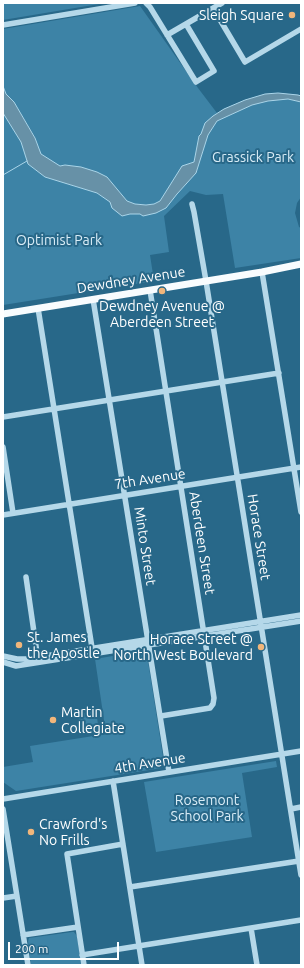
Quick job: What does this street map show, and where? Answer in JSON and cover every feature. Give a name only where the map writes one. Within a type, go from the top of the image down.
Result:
[{"type":"main road","name":"Dewdney Avenue","points":[[3,314],[262,272],[301,264]]},
{"type":"main road","name":"Dewdney Avenue","points":[[262,272],[301,269]]},
{"type":"street","points":[[3,25],[135,3]]},
{"type":"street","points":[[146,3],[150,7],[196,82],[214,71],[186,24]]},
{"type":"street","points":[[167,35],[222,3]]},
{"type":"street","points":[[212,8],[245,62],[301,29]]},
{"type":"street","name":"Horace Street","points":[[192,204],[238,477],[301,875]]},
{"type":"street","points":[[262,272],[301,512]]},
{"type":"street","name":"Aberdeen Street","points":[[150,290],[214,698],[213,704],[210,708],[161,716]]},
{"type":"street","name":"Minto Street","points":[[93,299],[169,772]]},
{"type":"street","points":[[38,308],[92,651]]},
{"type":"street","points":[[3,417],[279,373]]},
{"type":"street","points":[[3,447],[13,513]]},
{"type":"street","name":"7th Avenue","points":[[3,515],[301,467]]},
{"type":"street","points":[[26,577],[38,660]]},
{"type":"street","points":[[261,625],[301,615]]},
{"type":"street","points":[[3,662],[16,666],[38,660],[148,642],[261,625],[301,621]]},
{"type":"street","points":[[3,656],[17,659],[38,660]]},
{"type":"street","name":"4th Avenue","points":[[3,799],[301,751]]},
{"type":"street","points":[[113,781],[142,965]]},
{"type":"street","points":[[291,809],[301,807]]},
{"type":"street","points":[[3,809],[28,965]]},
{"type":"street","points":[[84,965],[66,854],[123,844]]},
{"type":"street","points":[[130,887],[299,861]]},
{"type":"street","points":[[3,898],[17,896]]},
{"type":"street","points":[[82,955],[301,920]]},
{"type":"street","points":[[23,935],[78,927]]},
{"type":"street","points":[[251,928],[257,965]]},
{"type":"green space","points":[[3,3],[105,3],[3,20]]},
{"type":"green space","points":[[140,6],[217,113],[205,123],[199,136],[194,162],[166,192],[160,201],[154,204],[146,205],[135,204],[127,201],[107,177],[97,172],[80,167],[65,165],[60,166],[40,154],[35,137],[14,102],[6,94],[3,86],[3,29]]},
{"type":"green space","points":[[288,99],[301,102],[301,197],[297,203],[295,213],[299,227],[301,228],[301,258],[235,268],[223,194],[206,195],[190,191],[164,216],[169,252],[150,255],[154,281],[3,305],[3,113],[21,142],[28,164],[45,177],[97,193],[111,202],[122,216],[140,214],[166,208],[196,173],[208,135],[217,121],[252,105],[268,101]]},
{"type":"green space","points":[[142,651],[147,655],[164,763],[162,768],[16,791],[3,782],[3,767],[33,762],[30,746],[106,734],[95,659]]},
{"type":"green space","points":[[96,711],[99,731],[81,734],[78,714]]},
{"type":"green space","name":"Rosemont School Park","points":[[276,761],[277,767],[242,773],[252,837],[156,852],[144,782]]},
{"type":"green space","points":[[74,932],[77,936],[81,965],[31,965],[28,941],[29,938]]},
{"type":"shaded area","points":[[3,86],[6,94],[14,102],[35,138],[41,154],[60,166],[65,165],[81,167],[97,172],[107,177],[127,201],[135,204],[146,205],[154,204],[160,201],[182,166],[194,162],[199,136],[205,123],[213,116],[224,109],[245,100],[265,94],[278,93],[298,95],[301,96],[301,102],[288,99],[268,101],[252,105],[217,121],[208,135],[196,173],[166,208],[156,213],[143,216],[140,214],[130,214],[122,216],[112,208],[110,202],[97,193],[45,177],[28,164],[21,142],[3,113]]},
{"type":"waterway","points":[[3,175],[27,161]]},
{"type":"place","name":"Sleigh Square","points":[[292,15]]},
{"type":"place","name":"Dewdney Avenue @ Aberdeen Street","points":[[162,291]]},
{"type":"place","name":"St. James the Apostle","points":[[19,645]]},
{"type":"place","name":"Horace Street @ North West Boulevard","points":[[261,647]]},
{"type":"place","name":"Martin Collegiate","points":[[53,720]]},
{"type":"place","name":"Crawford's No Frills","points":[[31,832]]},
{"type":"park label","name":"Grassick Park","points":[[253,157]]},
{"type":"park label","name":"Optimist Park","points":[[59,240]]}]
